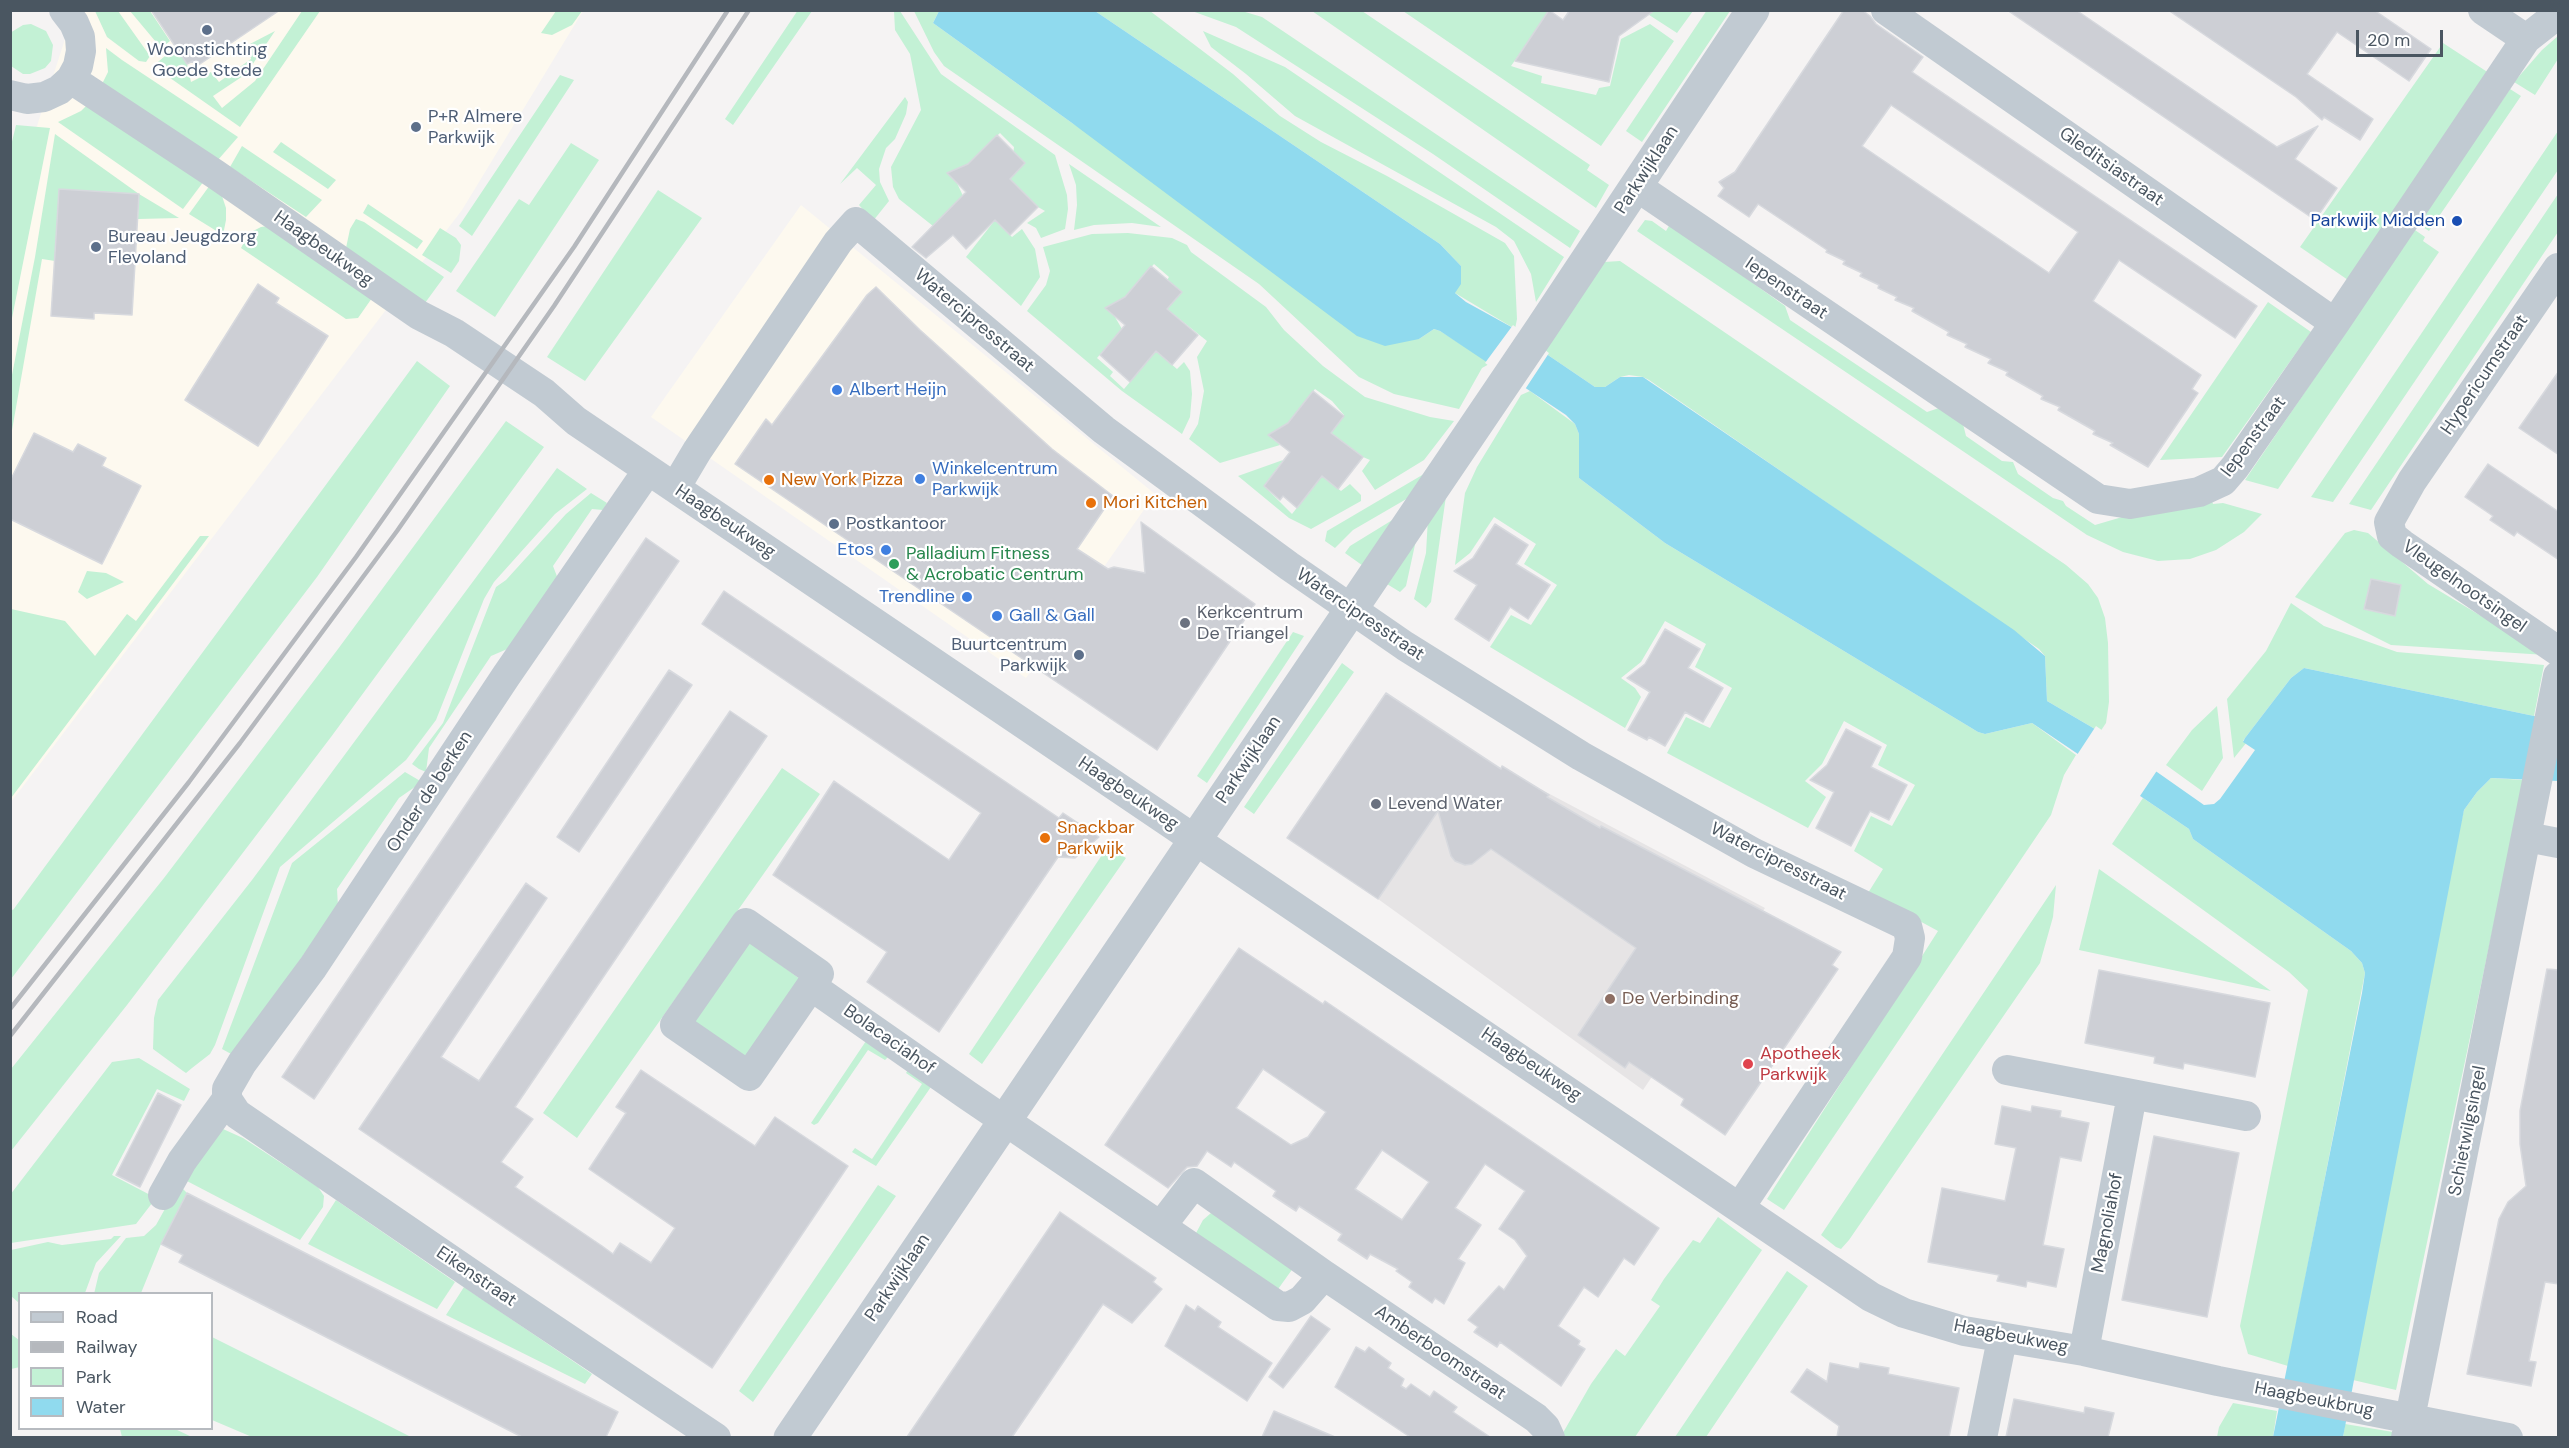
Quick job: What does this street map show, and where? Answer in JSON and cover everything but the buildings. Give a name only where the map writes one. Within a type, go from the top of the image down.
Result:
[{"type":"street","points":[[11,96],[27,99],[44,97],[59,90],[71,79],[80,59],[80,37],[74,23],[64,10]]},
{"type":"street","name":"Parkwijklaan","points":[[790,1437],[1541,329],[1753,10]]},
{"type":"street","name":"Gleditsiastraat","points":[[1886,10],[2335,323]]},
{"type":"street","points":[[2483,10],[2526,39]]},
{"type":"street","name":"Iepenstraat","points":[[1636,186],[2098,499],[2130,504],[2199,492],[2223,481],[2335,323],[2526,39],[2559,14]]},
{"type":"street","name":"Haagbeukweg","points":[[71,79],[215,174],[419,315],[454,333],[544,393],[576,421],[648,470],[1879,1301],[1904,1313],[1964,1331],[2084,1351],[2238,1384]]},
{"type":"street","name":"Watercipresstraat","points":[[675,488],[714,424],[838,242],[856,222],[1104,429],[1289,566],[1420,656],[1581,756],[1754,853],[1907,926],[1910,938],[1907,957],[1740,1207]]},
{"type":"street","name":"Hypericumstraat","points":[[2412,481],[2559,268]]},
{"type":"street","name":"Onder de berken","points":[[232,1106],[226,1089],[242,1063],[313,967],[506,676],[648,470]]},
{"type":"street","name":"Vleugelnootsingel","points":[[2412,481],[2389,522],[2392,536],[2559,651]]},
{"type":"street","name":"Schietwilgsingel","points":[[2404,1424],[2559,676]]},
{"type":"street","points":[[2527,837],[2559,843]]},
{"type":"street","points":[[746,923],[819,974],[811,986],[748,1076],[675,1025],[746,923]]},
{"type":"street","name":"Bolacaciahof","points":[[811,986],[967,1095],[1006,1119]]},
{"type":"street","points":[[2007,1070],[2246,1116]]},
{"type":"street","name":"Magnoliahof","points":[[2084,1351],[2132,1095]]},
{"type":"street","points":[[164,1195],[182,1161],[232,1106]]},
{"type":"street","name":"Eikenstraat","points":[[232,1106],[496,1291],[716,1437]]},
{"type":"street","points":[[1006,1119],[1278,1306],[1289,1307],[1302,1300],[1324,1275]]},
{"type":"street","name":"Amberboomstraat","points":[[1161,1226],[1194,1183],[1324,1275],[1536,1418],[1545,1427],[1550,1437]]},
{"type":"street","points":[[1982,1437],[2002,1339]]},
{"type":"street","name":"Haagbeukbrug","points":[[2238,1384],[2404,1424]]},
{"type":"street","points":[[2404,1424],[2508,1437]]},
{"type":"shaded area","points":[[74,11],[583,11],[462,210],[11,802],[11,240],[27,157]]},
{"type":"shaded area","points":[[801,205],[1155,494],[1026,678],[651,417]]},
{"type":"shaded area","name":"De Verbinding","points":[[1476,755],[1765,908],[1643,1090],[1378,899]]},
{"type":"green space","points":[[798,10],[812,11],[733,125],[725,119]]},
{"type":"green space","points":[[1707,10],[1730,11],[1642,142],[1626,131]]},
{"type":"green space","points":[[95,11],[118,11],[150,56],[146,62],[139,61],[107,37]]},
{"type":"green space","points":[[130,11],[150,11],[170,41],[161,48]]},
{"type":"green space","points":[[302,11],[320,11],[240,127],[153,66],[176,47],[187,64],[191,82],[211,72],[219,82],[251,59],[248,45],[275,31],[246,74],[213,96],[222,108],[255,81]]},
{"type":"green space","points":[[556,11],[582,11],[572,25],[552,35],[541,33]]},
{"type":"green space","points":[[894,11],[900,11],[941,74],[1055,155],[1067,195],[1068,209],[1065,229],[1041,238],[1036,228],[1027,223],[1045,211],[1010,179],[1014,147],[1000,133],[968,164],[948,173],[957,183],[963,196],[933,226],[899,199],[893,187],[891,167],[921,110],[910,54],[895,30]]},
{"type":"green space","points":[[914,11],[939,11],[933,23],[1072,123],[1419,339],[1434,329],[1440,331],[1491,363],[1482,368],[1459,409],[1394,394],[1359,377],[1259,284],[944,66],[934,52]]},
{"type":"green space","points":[[1095,11],[1150,11],[1233,74],[1280,116],[1321,142],[1387,176],[1505,243],[1514,256],[1517,319],[1515,329],[1455,293],[1461,266],[1440,244]]},
{"type":"green space","points":[[1192,11],[1242,11],[1262,17],[1580,231],[1570,248],[1433,154],[1236,27]]},
{"type":"green space","points":[[1312,11],[1362,11],[1590,165],[1587,170],[1609,185],[1596,208]]},
{"type":"green space","points":[[1403,11],[1549,11],[1511,66],[1542,76],[1541,83],[1596,95],[1599,88],[1610,86],[1621,39],[1650,24],[1674,41],[1601,146]]},
{"type":"green space","points":[[1643,11],[1693,11],[1677,33]]},
{"type":"green space","points":[[31,24],[46,31],[53,45],[51,61],[45,68],[30,74],[23,74],[11,66],[10,33],[23,25]]},
{"type":"green space","points":[[1203,31],[1285,67],[1564,257],[1536,302],[1531,274],[1514,241],[1496,227],[1295,116],[1211,47]]},
{"type":"green space","points":[[2558,36],[2558,59],[2535,95],[2514,82],[2542,50]]},
{"type":"green space","points":[[2443,43],[2492,75],[2348,280],[2300,247]]},
{"type":"green space","points":[[106,48],[238,137],[217,161],[102,84],[108,72]]},
{"type":"green space","points":[[560,75],[574,80],[472,236],[459,226]]},
{"type":"green space","points":[[2510,89],[2521,96],[2429,231],[2418,224]]},
{"type":"green space","points":[[905,97],[908,102],[906,114],[895,139],[886,148],[879,169],[880,182],[889,201],[873,221],[859,205],[876,185],[857,168],[840,184]]},
{"type":"green space","points":[[88,104],[204,181],[183,209],[58,122],[81,111]]},
{"type":"green space","points":[[16,125],[50,128],[11,323],[10,150]]},
{"type":"green space","points":[[2558,131],[2558,170],[2333,502],[2311,497]]},
{"type":"green space","points":[[55,134],[139,194],[59,190],[55,261],[42,259],[11,436],[11,380],[35,257]]},
{"type":"green space","points":[[281,142],[336,180],[328,189],[273,152]]},
{"type":"green space","points":[[571,143],[599,160],[495,317],[456,291],[519,199],[529,205]]},
{"type":"green space","points":[[242,146],[322,200],[306,217],[230,167]]},
{"type":"green space","points":[[1069,164],[1161,227],[1132,223],[1094,225],[1074,230],[1077,205],[1076,185]]},
{"type":"green space","points":[[210,185],[222,196],[226,208],[223,235],[189,214]]},
{"type":"green space","points":[[658,190],[702,218],[585,381],[547,357]]},
{"type":"green space","points":[[139,194],[179,218],[138,219]]},
{"type":"green space","points":[[2558,194],[2558,232],[2371,510],[2349,504]]},
{"type":"green space","points":[[368,204],[423,241],[417,249],[363,213]]},
{"type":"green space","points":[[356,219],[364,222],[444,277],[425,303],[346,248],[350,229]]},
{"type":"green space","points":[[995,220],[1012,237],[1022,229],[1035,249],[1040,277],[1021,306],[966,257]]},
{"type":"green space","points":[[1645,220],[1652,221],[1666,231],[1670,224],[1785,306],[1790,320],[1927,412],[1942,407],[1962,420],[1966,436],[2002,461],[2013,462],[2018,474],[2053,498],[2063,501],[2066,506],[2095,525],[2129,515],[2211,498],[2213,504],[2223,503],[2262,514],[2244,532],[2216,550],[2190,559],[2158,561],[2123,552],[2087,535],[1637,231]]},
{"type":"green space","points":[[268,226],[372,298],[358,318],[346,319],[241,248],[249,233]]},
{"type":"green space","points":[[440,228],[456,238],[461,245],[459,261],[451,273],[422,255]]},
{"type":"green space","points":[[2415,230],[2425,237],[2423,241],[2439,252],[2278,489],[2245,480]]},
{"type":"green space","points":[[1128,233],[1172,238],[1187,245],[1191,252],[1266,307],[1284,330],[1323,366],[1365,397],[1430,417],[1454,421],[1424,460],[1375,490],[1362,471],[1370,460],[1331,433],[1344,415],[1332,401],[1315,389],[1288,423],[1269,435],[1280,445],[1220,463],[1189,439],[1198,424],[1204,391],[1197,357],[1207,341],[1167,309],[1182,292],[1167,280],[1169,277],[1154,264],[1125,297],[1105,308],[1115,317],[1122,329],[1097,358],[1113,372],[1110,376],[1124,389],[1156,351],[1177,369],[1184,362],[1190,371],[1192,394],[1190,417],[1182,434],[1122,391],[1027,311],[1046,285],[1050,271],[1043,247],[1092,234]]},
{"type":"green space","points":[[1620,261],[2066,565],[2088,584],[2098,598],[2105,618],[2108,643],[2109,702],[2106,723],[2100,732],[2047,701],[2045,656],[2039,649],[1649,380],[1629,375],[1620,377],[1605,387],[1595,387],[1542,351],[1604,262]]},
{"type":"green space","points":[[2268,302],[2311,332],[2222,457],[2160,460]]},
{"type":"green space","points":[[417,361],[450,386],[317,577],[11,979],[11,909],[13,910]]},
{"type":"green space","points":[[1530,391],[1575,424],[1579,434],[1579,478],[1665,543],[1978,732],[1985,734],[2032,723],[2076,755],[2064,775],[2051,815],[1784,1210],[1767,1199],[1938,931],[1868,893],[1883,869],[1854,851],[1871,816],[1892,826],[1915,785],[1878,765],[1887,745],[1844,721],[1822,764],[1805,781],[1826,797],[1808,828],[1667,753],[1686,717],[1710,728],[1732,688],[1695,667],[1706,644],[1665,621],[1641,662],[1621,678],[1635,688],[1641,697],[1625,728],[1490,647],[1511,615],[1531,625],[1557,585],[1524,564],[1536,544],[1494,517],[1470,553],[1455,565],[1465,493],[1477,467],[1521,395]]},
{"type":"green space","points":[[506,421],[544,447],[331,737],[127,1005],[11,1151],[11,1069],[164,878],[338,649]]},
{"type":"green space","points":[[1283,460],[1264,486],[1292,514],[1322,476],[1341,491],[1350,484],[1361,495],[1361,501],[1311,529],[1289,518],[1238,476]]},
{"type":"green space","points":[[557,468],[587,489],[555,514],[494,582],[484,599],[436,720],[406,760],[280,867],[215,1045],[210,1054],[186,1073],[153,1049],[154,1018],[158,1000],[252,880]]},
{"type":"green space","points":[[1429,471],[1415,494],[1353,530],[1335,548],[1325,541],[1327,531]]},
{"type":"green space","points":[[591,493],[607,503],[603,510],[592,509],[553,566],[558,579],[512,647],[491,656],[429,748],[426,772],[419,769],[412,764],[443,723],[496,587],[506,580],[566,514]]},
{"type":"green space","points":[[1446,496],[1431,602],[1426,608],[1414,599],[1426,553],[1428,518]]},
{"type":"green space","points":[[1394,519],[1366,568],[1345,553],[1350,546]]},
{"type":"green space","points":[[2354,530],[2368,533],[2428,584],[2546,655],[2391,645],[2295,597],[2345,533]]},
{"type":"green space","points":[[1418,531],[1406,586],[1400,592],[1382,581]]},
{"type":"green space","points":[[200,536],[209,536],[11,798],[11,609],[65,621],[95,656],[127,614],[136,621]]},
{"type":"green space","points":[[87,571],[106,573],[124,582],[87,599],[78,592]]},
{"type":"green space","points":[[2291,603],[2324,626],[2397,652],[2544,665],[2534,716],[2304,668],[2291,678],[2245,738],[2243,741],[2247,742],[2234,758],[2227,699],[2266,651]]},
{"type":"green space","points":[[1293,632],[1304,636],[1207,783],[1197,776]]},
{"type":"green space","points":[[1342,663],[1354,672],[1254,814],[1244,807]]},
{"type":"green space","points":[[2217,706],[2223,758],[2202,791],[2166,765],[2192,730]]},
{"type":"green space","points":[[782,768],[820,794],[577,1138],[543,1113]]},
{"type":"green space","points":[[405,772],[422,782],[399,798],[337,889],[338,906],[233,1055],[222,1049],[292,863]]},
{"type":"green space","points":[[2491,778],[2524,780],[2396,1390],[2353,1380],[2461,822],[2464,810]]},
{"type":"green space","points":[[2143,798],[2189,829],[2193,839],[2351,951],[2362,963],[2365,973],[2288,1366],[2248,1354],[2240,1326],[2308,990],[2289,972],[2112,844]]},
{"type":"green space","points":[[1108,846],[1126,858],[982,1064],[969,1054]]},
{"type":"green space","points":[[2099,869],[2271,991],[2079,950]]},
{"type":"green space","points":[[2056,885],[2053,917],[2040,963],[1849,1240],[1841,1249],[1836,1247],[1821,1235]]},
{"type":"green space","points":[[747,940],[800,979],[744,1058],[690,1020]]},
{"type":"green space","points":[[866,1041],[888,1057],[885,1060],[868,1050],[818,1123],[814,1125],[811,1123]]},
{"type":"green space","points":[[139,1058],[190,1089],[184,1101],[157,1089],[112,1175],[156,1198],[136,1224],[11,1243],[10,1195],[112,1062]]},
{"type":"green space","points":[[909,1068],[933,1084],[876,1166],[852,1152],[855,1148],[872,1159],[922,1084],[906,1073]]},
{"type":"green space","points":[[223,1129],[243,1138],[318,1187],[324,1196],[323,1207],[300,1240],[185,1180]]},
{"type":"green space","points":[[878,1185],[896,1196],[753,1402],[739,1391]]},
{"type":"green space","points":[[183,1189],[187,1193],[161,1244],[141,1292],[94,1292],[99,1273],[126,1238],[144,1236],[156,1225],[171,1198]]},
{"type":"green space","points":[[336,1200],[455,1282],[437,1309],[308,1244]]},
{"type":"green space","points":[[1211,1213],[1296,1264],[1276,1292],[1195,1235],[1203,1220]]},
{"type":"green space","points":[[1718,1217],[1762,1250],[1635,1437],[1560,1438],[1591,1384],[1616,1349],[1625,1356],[1660,1306],[1651,1300],[1664,1279],[1693,1240],[1700,1243]]},
{"type":"green space","points":[[114,1236],[121,1236],[96,1263],[85,1292],[18,1292],[18,1302],[11,1296],[11,1250],[48,1242],[62,1245],[111,1239]]},
{"type":"green space","points":[[1787,1271],[1808,1286],[1706,1437],[1675,1437]]},
{"type":"green space","points":[[464,1287],[592,1374],[585,1384],[446,1315]]},
{"type":"green space","points":[[11,1334],[18,1339],[18,1367],[11,1369]]},
{"type":"green space","points":[[213,1338],[411,1437],[252,1437],[213,1420]]},
{"type":"green space","points":[[2233,1403],[2277,1411],[2273,1437],[2217,1437],[2219,1427]]},
{"type":"green space","points":[[2345,1424],[2393,1432],[2392,1437],[2343,1438]]},
{"type":"green space","points":[[120,1430],[177,1430],[192,1437],[122,1437]]},
{"type":"water","points":[[939,11],[1095,11],[1440,244],[1461,266],[1461,284],[1455,293],[1466,302],[1515,329],[1542,351],[1595,387],[1605,387],[1620,377],[1643,377],[2014,630],[2045,656],[2047,701],[2100,732],[2204,805],[2214,804],[2220,799],[2255,750],[2243,742],[2245,738],[2291,678],[2304,668],[2558,721],[2558,781],[2491,778],[2464,810],[2343,1437],[2273,1437],[2362,993],[2365,973],[2362,963],[2351,951],[2193,839],[2189,829],[2032,723],[1985,734],[1978,732],[1665,543],[1579,478],[1579,434],[1575,424],[1566,415],[1440,331],[1434,329],[1419,339],[1385,346],[1357,336],[1072,123],[933,23]]},
{"type":"pier","points":[[1513,325],[1549,353],[1524,391],[1485,363]]},
{"type":"pier","points":[[2096,726],[2158,769],[2138,799],[2082,760],[2075,758]]},
{"type":"railway","points":[[10,1009],[189,782],[356,557],[574,247],[728,10]]},
{"type":"railway","points":[[10,1036],[240,743],[397,531],[554,306],[749,10]]},
{"type":"place","name":"Woonstichting Goede Stede","points":[[207,30]]},
{"type":"place","name":"P+R Almere Parkwijk","points":[[416,127]]},
{"type":"place","name":"Parkwijk Midden","points":[[2457,221]]},
{"type":"place","name":"Bureau Jeugdzorg Flevoland","points":[[96,247]]},
{"type":"place","name":"Albert Heijn","points":[[837,390]]},
{"type":"place","name":"Winkelcentrum Parkwijk","points":[[920,479]]},
{"type":"place","name":"New York Pizza","points":[[769,480]]},
{"type":"place","name":"Mori Kitchen","points":[[1091,503]]},
{"type":"place","name":"Postkantoor","points":[[834,524]]},
{"type":"place","name":"Etos","points":[[886,550]]},
{"type":"place","name":"Palladium Fitness & Acrobatic Centrum","points":[[894,564]]},
{"type":"place","name":"Trendline","points":[[967,597]]},
{"type":"place","name":"Gall & Gall","points":[[997,616]]},
{"type":"place","name":"Kerkcentrum De Triangel","points":[[1185,623]]},
{"type":"place","name":"Buurtcentrum Parkwijk","points":[[1079,655]]},
{"type":"place","name":"Levend Water","points":[[1376,804]]},
{"type":"place","name":"Snackbar Parkwijk","points":[[1045,838]]},
{"type":"place","name":"De Verbinding","points":[[1610,999]]},
{"type":"place","name":"Apotheek Parkwijk","points":[[1748,1064]]}]
